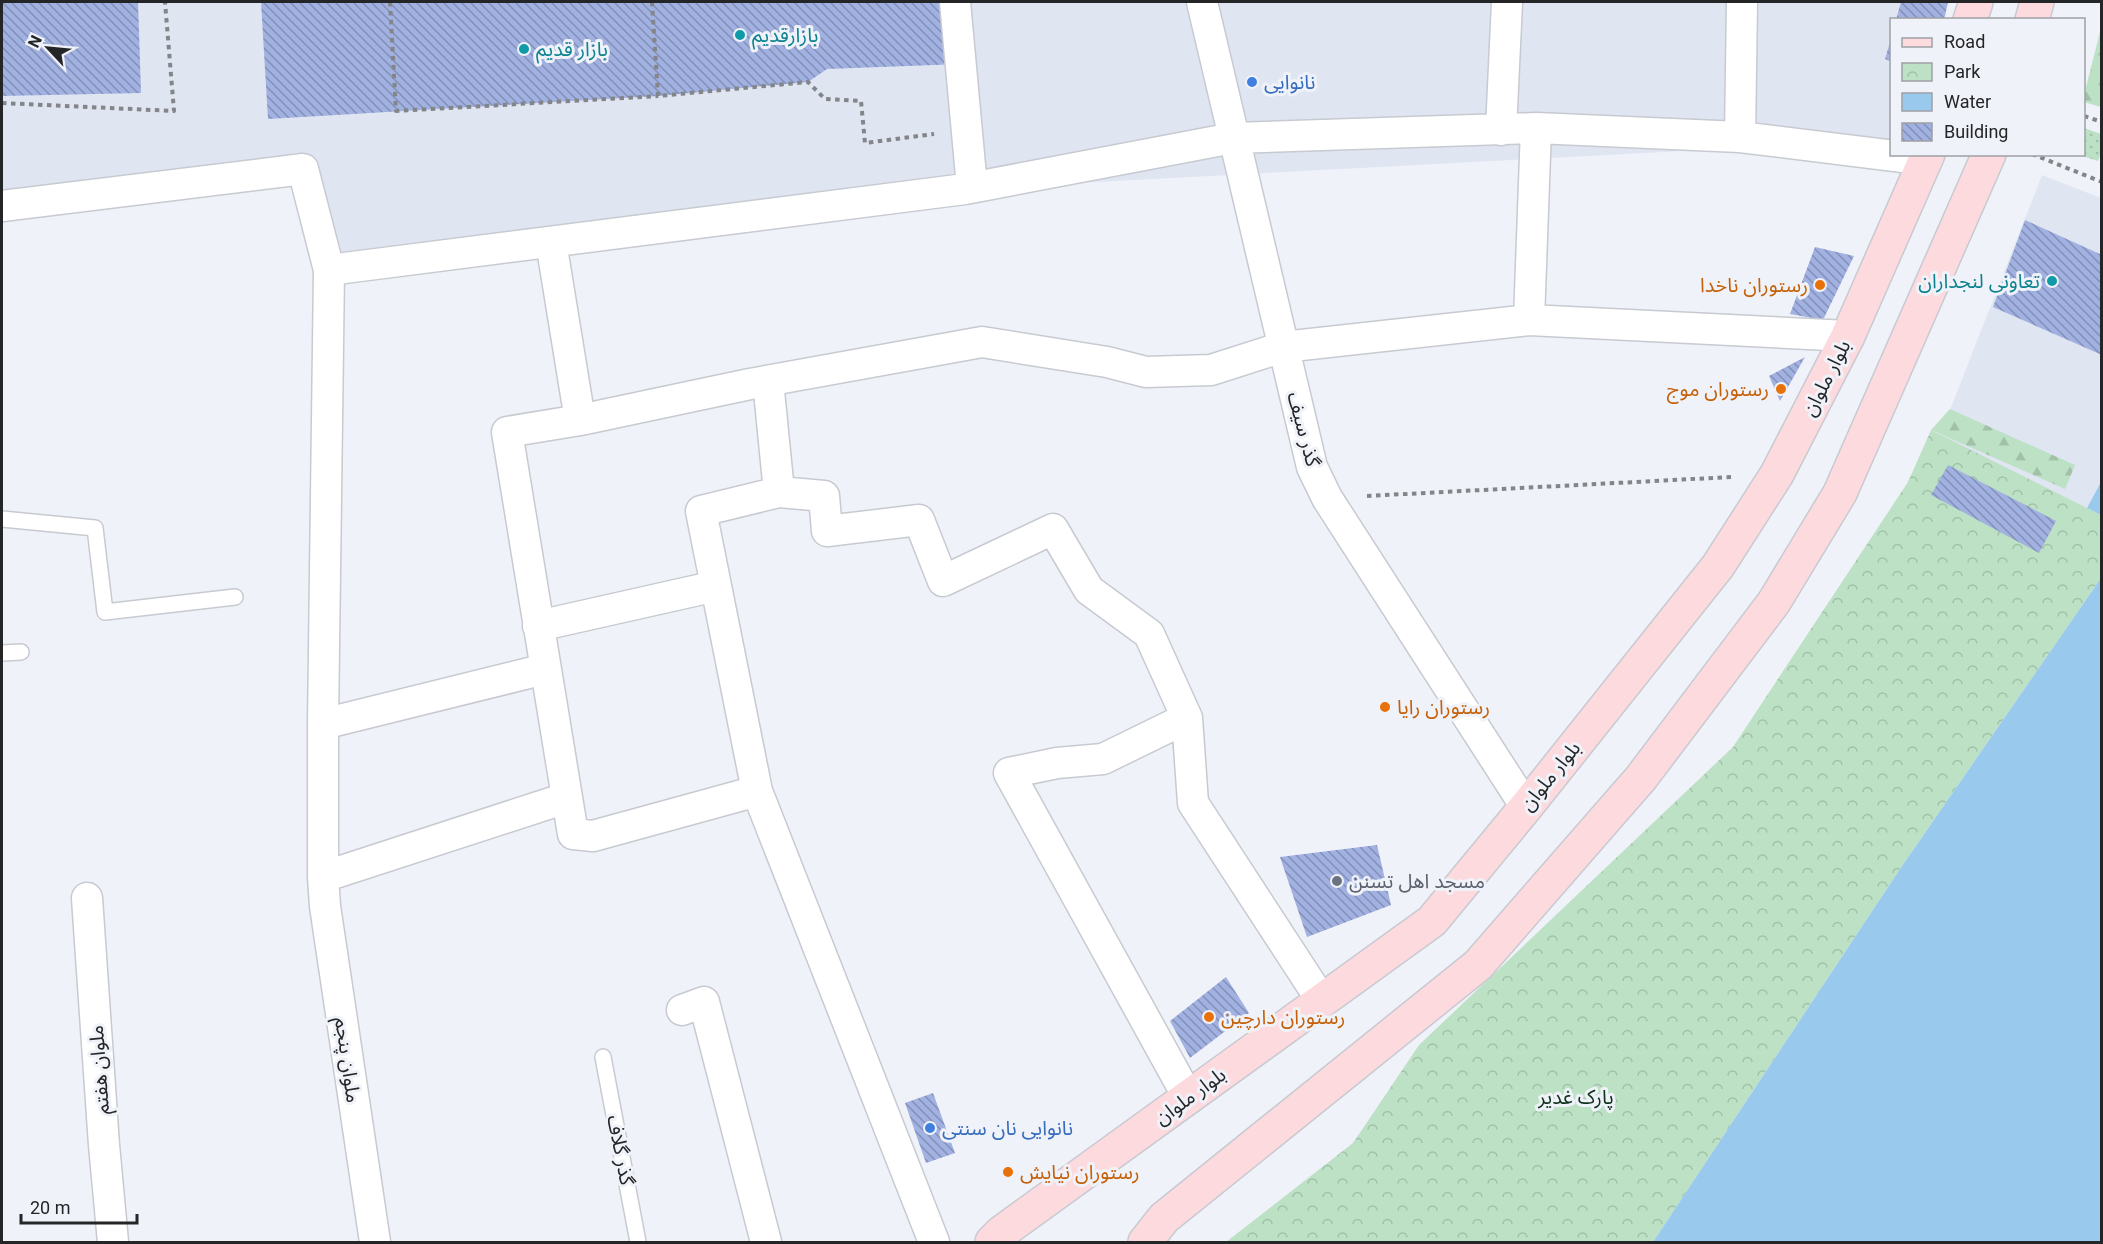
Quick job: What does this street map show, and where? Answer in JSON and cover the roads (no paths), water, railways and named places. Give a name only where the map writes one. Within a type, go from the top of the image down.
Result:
[{"type":"main road","points":[[1971,18],[1976,2]]},
{"type":"main road","points":[[2033,18],[2037,2]]},
{"type":"main road","points":[[1145,1242],[1164,1218],[1478,965],[1641,778],[1682,726],[1774,602],[1840,493],[1988,156]]},
{"type":"main road","name":"بلوار ملوان","points":[[992,1242],[1002,1232],[1432,921],[1718,566],[1777,474],[1848,336],[1928,158]]},
{"type":"street","points":[[955,2],[972,187]]},
{"type":"street","name":"گذر سیف","points":[[1202,2],[1312,467],[1327,498],[1526,807]]},
{"type":"street","points":[[1501,130],[1507,2]]},
{"type":"street","points":[[1740,137],[1742,2]]},
{"type":"street","points":[[1529,320],[1536,128]]},
{"type":"street","points":[[329,270],[972,187],[1233,138],[1536,128],[1740,137],[1890,154]]},
{"type":"street","points":[[1910,156],[1928,158]]},
{"type":"street","name":"ملوان پنجم","points":[[2,206],[303,169],[329,270],[323,877],[325,906],[375,1242]]},
{"type":"street","points":[[551,242],[580,420]]},
{"type":"street","points":[[757,791],[593,836],[573,834],[507,432],[982,342],[1107,362],[1146,372],[1211,370],[1284,347],[1529,320],[1848,336]]},
{"type":"street","points":[[768,381],[779,492]]},
{"type":"street","points":[[934,1242],[757,791],[701,511],[779,492],[824,496],[827,531],[919,520],[943,581],[1053,529],[1089,590],[1149,634],[1187,718],[1193,803],[1322,1001]]},
{"type":"street","points":[[538,626],[716,586]]},
{"type":"street","points":[[323,724],[545,669]]},
{"type":"street","points":[[1187,718],[1103,759],[1057,764],[1009,773],[1188,1097]]},
{"type":"street","points":[[323,877],[566,798]]},
{"type":"street","name":"ملوان هفتم","points":[[87,898],[113,1242]]},
{"type":"street","points":[[682,1010],[704,1002],[766,1242]]},
{"type":"lane","points":[[2,519],[95,528],[105,612],[235,597]]},
{"type":"lane","points":[[2,653],[21,652]]},
{"type":"lane","name":"گذر گلاف","points":[[603,1057],[638,1242]]},
{"type":"water","points":[[2101,482],[2101,515],[2087,508]]},
{"type":"water","points":[[2101,578],[2101,1242],[1653,1242],[1900,869]]},
{"type":"place","name":"بازارقدیم","points":[[740,35]]},
{"type":"place","name":"بازار قدیم","points":[[524,49]]},
{"type":"place","name":"نانوایی","points":[[1252,82]]},
{"type":"place","name":"تعاونی لنجداران","points":[[2052,281]]},
{"type":"place","name":"رستوران ناخدا","points":[[1820,285]]},
{"type":"place","name":"رستوران موج","points":[[1781,389]]},
{"type":"place","name":"رستوران رایا","points":[[1385,707]]},
{"type":"place","name":"مسجد اهل تسنن","points":[[1337,881]]},
{"type":"place","name":"رستوران دارچین","points":[[1209,1017]]},
{"type":"place","name":"نانوایی نان سنتی","points":[[930,1128]]},
{"type":"place","name":"رستوران نیایش","points":[[1008,1172]]},
{"type":"park label","name":"پارک غدیر","points":[[1576,1097]]}]
